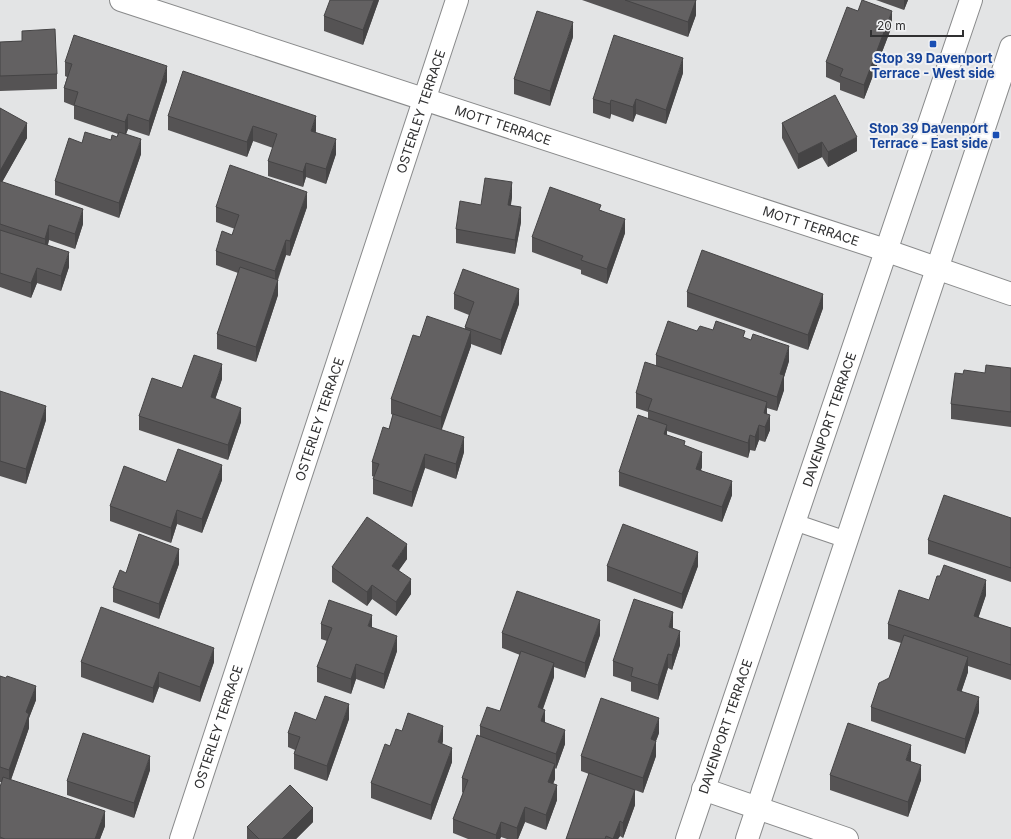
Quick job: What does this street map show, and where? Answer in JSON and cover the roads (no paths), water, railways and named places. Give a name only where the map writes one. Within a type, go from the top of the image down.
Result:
[{"type":"street","name":"MOTT TERRACE","points":[[121,0],[885,250],[1011,294]]},
{"type":"street","name":"OSTERLEY TERRACE","points":[[180,839],[457,0]]},
{"type":"street","name":"DAVENPORT TERRACE","points":[[687,839],[885,250],[971,0]]},
{"type":"street","points":[[747,839],[1011,47]]},
{"type":"street","points":[[704,789],[847,839]]},
{"type":"lane","points":[[794,522],[847,540]]},
{"type":"place","name":"Stop 39 Davenport Terrace - West side","points":[[933,44]]},
{"type":"place","name":"Stop 39 Davenport Terrace - East side","points":[[996,135]]}]
